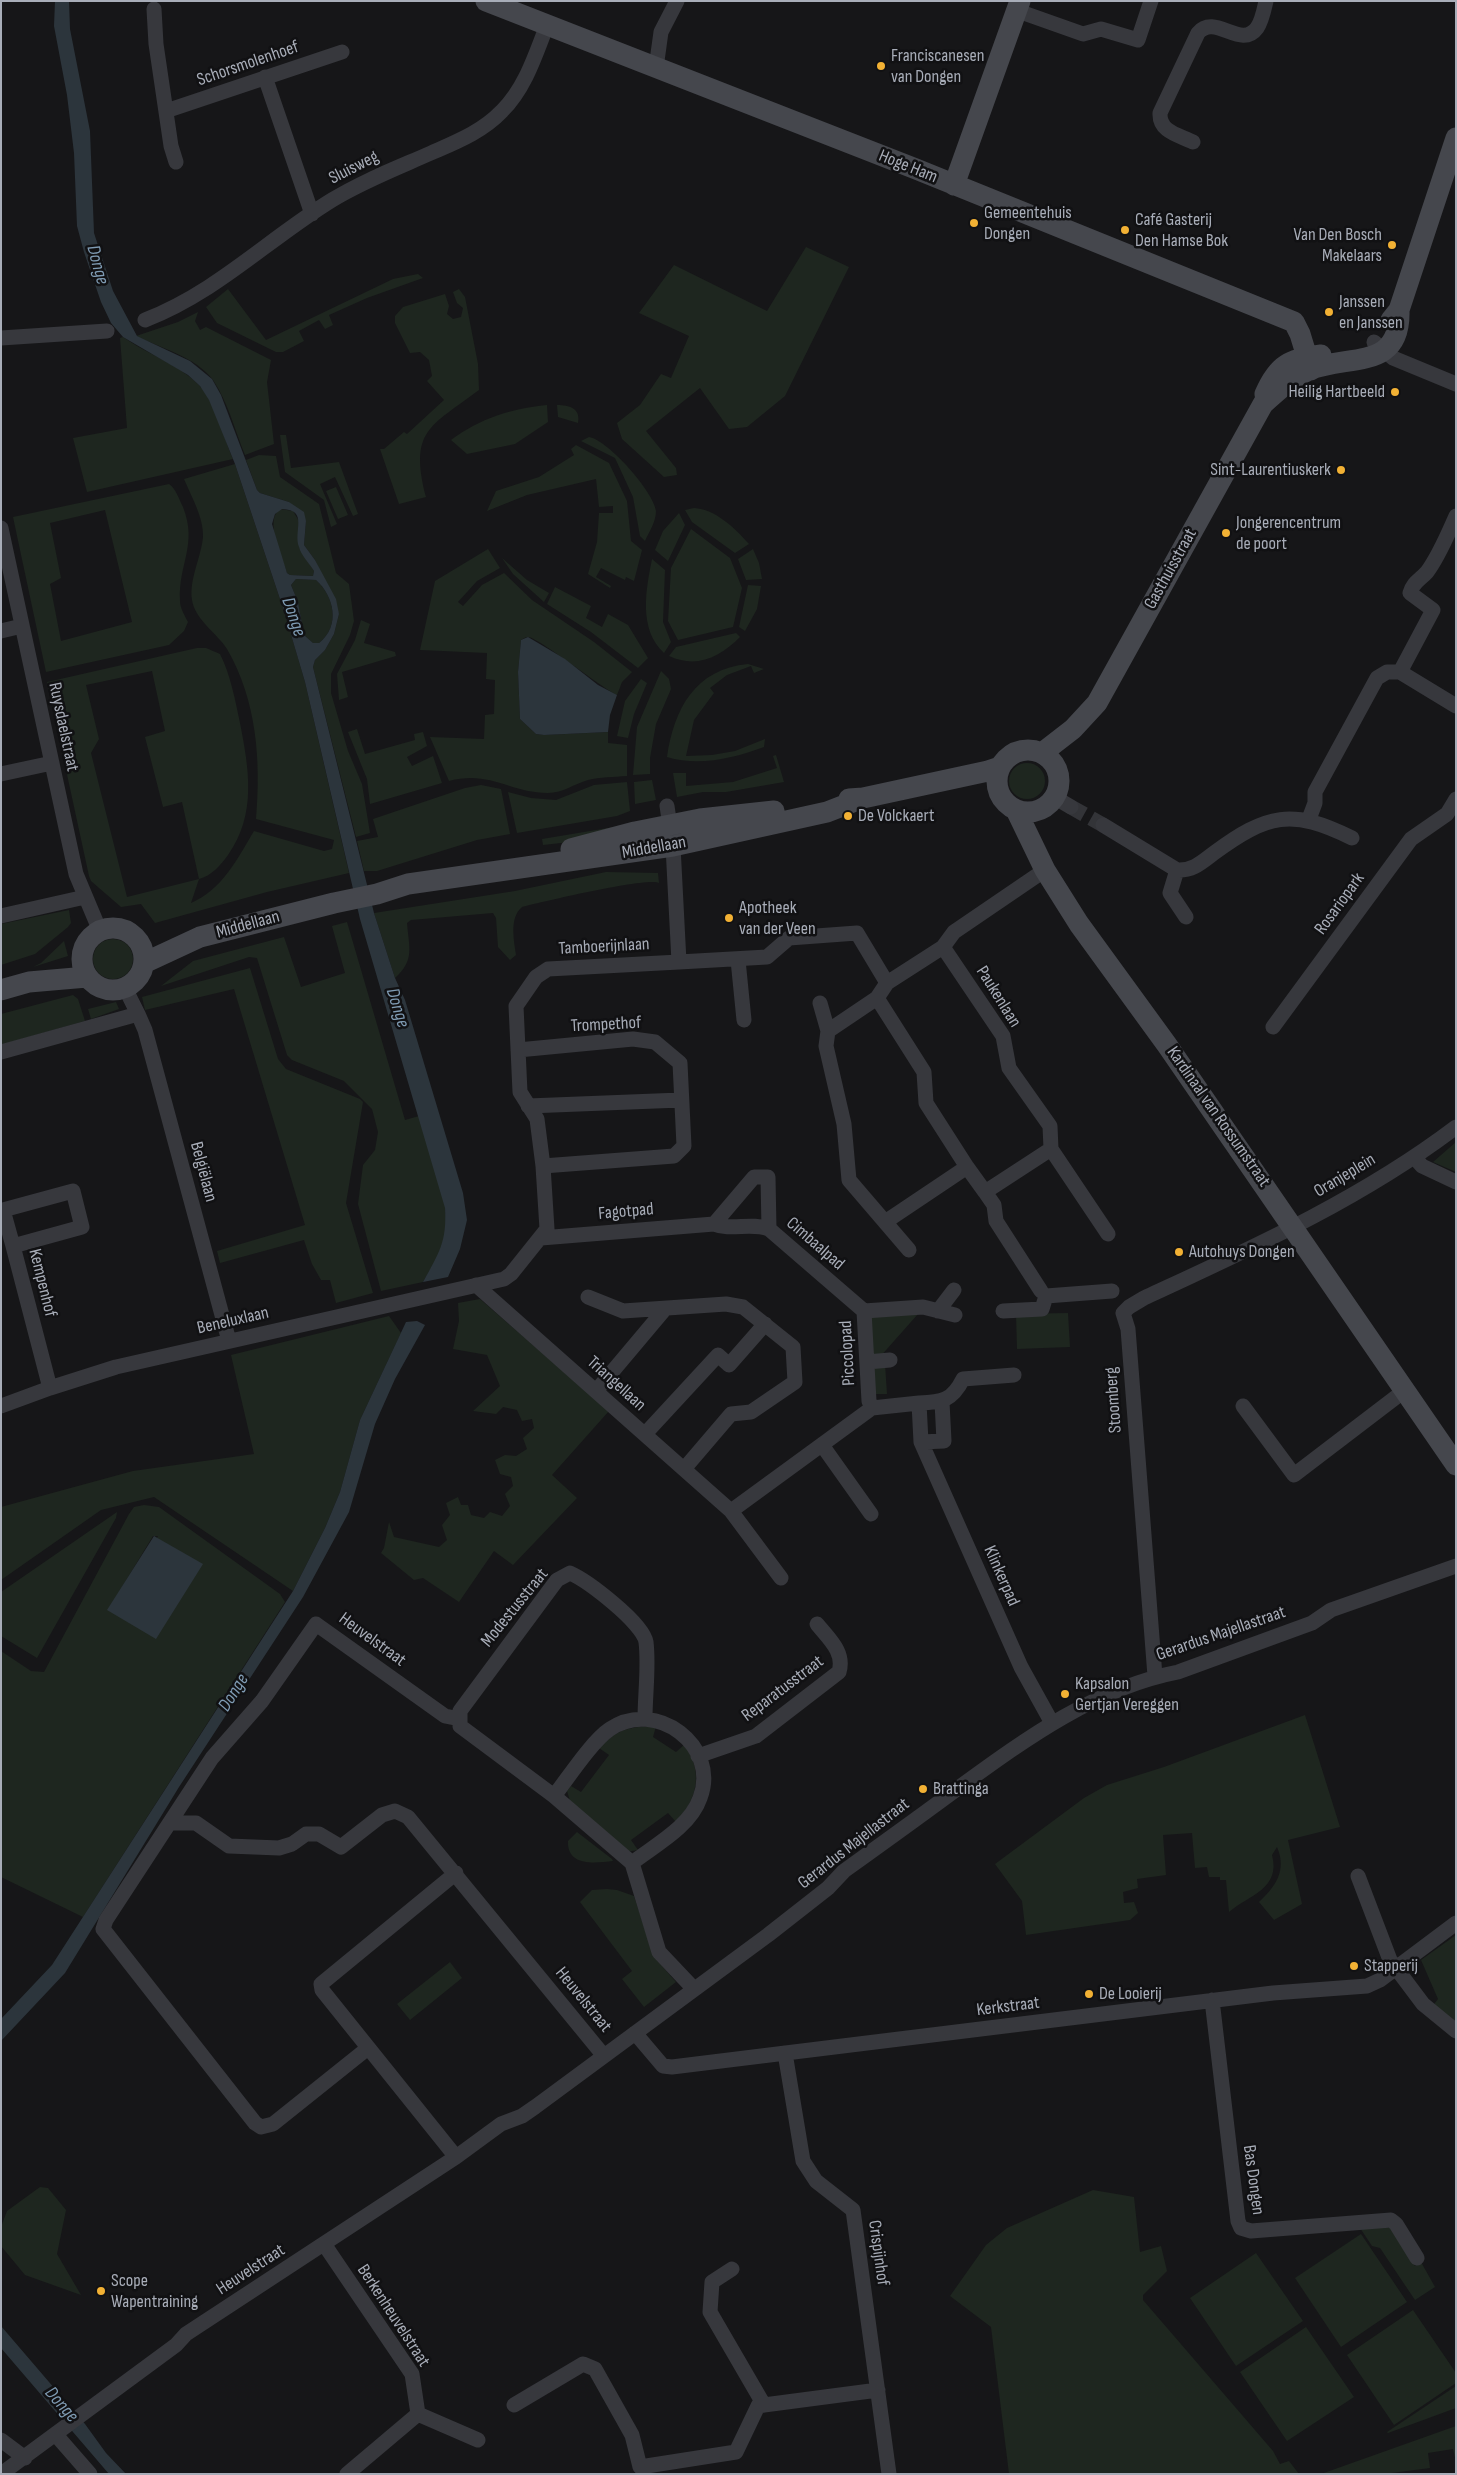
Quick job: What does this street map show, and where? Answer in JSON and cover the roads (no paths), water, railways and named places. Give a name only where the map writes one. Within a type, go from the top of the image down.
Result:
[{"type":"main road","name":"Hoge Ham","points":[[486,1],[954,185],[1294,322],[1309,363]]},
{"type":"main road","points":[[954,185],[1019,6]]},
{"type":"main road","points":[[1309,363],[1347,351],[1379,347],[1384,333],[1399,310],[1456,138]]},
{"type":"main road","name":"Gasthuisstraat","points":[[1049,760],[1073,729],[1097,703],[1263,404],[1265,395],[1276,372],[1286,364],[1309,363]]},
{"type":"main road","points":[[1030,750],[1049,760],[1058,777],[1063,802],[1047,805],[1037,811],[1026,812],[1016,810],[1004,802],[997,789],[996,778],[1000,767],[1007,757],[1018,752],[1030,750]]},
{"type":"main road","name":"Middellaan","points":[[441,878],[668,815],[700,819],[758,814],[836,800],[863,798],[1000,767]]},
{"type":"main road","name":"Middellaan","points":[[942,781],[997,789]]},
{"type":"main road","name":"Middellaan","points":[[139,942],[200,937],[377,894],[408,884],[441,878],[673,846],[827,812],[863,798]]},
{"type":"main road","name":"Kardinaal van Rossumstraat","points":[[1016,810],[1045,870],[1079,924],[1167,1045],[1456,1465]]},
{"type":"main road","points":[[1033,843],[1037,811]]},
{"type":"main road","points":[[117,928],[133,935],[139,942],[143,951],[144,963],[136,981],[125,988],[109,990],[95,985],[85,967],[85,947],[92,936],[100,931],[117,928]]},
{"type":"main road","name":"Middellaan","points":[[144,963],[200,937]]},
{"type":"main road","points":[[1,990],[85,967]]},
{"type":"street","points":[[656,68],[661,32],[678,1]]},
{"type":"street","points":[[1019,6],[1083,34],[1101,29],[1135,46],[1152,1]]},
{"type":"street","points":[[1193,142],[1164,129],[1159,121],[1160,113],[1198,33],[1210,25],[1245,36],[1251,34],[1259,23],[1266,1]]},
{"type":"street","points":[[154,9],[156,44],[176,162]]},
{"type":"street","name":"Sluisweg","points":[[144,320],[172,309],[205,290],[312,214],[365,182],[470,136],[490,122],[502,111],[521,86],[547,25]]},
{"type":"street","name":"Schorsmolenhoef","points":[[166,111],[342,52]]},
{"type":"street","points":[[265,77],[312,214]]},
{"type":"street","points":[[1,338],[107,331]]},
{"type":"street","points":[[1379,347],[1393,358],[1456,384]]},
{"type":"street","points":[[1400,672],[1433,610],[1410,593],[1411,588],[1415,581],[1426,572],[1456,516]]},
{"type":"street","name":"Ruysdaelstraat","points":[[1,528],[76,874],[100,931]]},
{"type":"street","points":[[1,631],[22,626]]},
{"type":"street","points":[[1309,819],[1315,803],[1315,792],[1376,678],[1387,672],[1400,672],[1456,706]]},
{"type":"street","points":[[1,774],[52,763]]},
{"type":"street","name":"Rosariopark","points":[[1273,1027],[1411,839],[1451,817],[1456,798]]},
{"type":"street","points":[[668,815],[673,846],[679,962],[767,957],[789,938],[857,933],[887,983]]},
{"type":"street","points":[[1103,826],[1178,870],[1188,870],[1238,836],[1264,823],[1286,819],[1309,819],[1352,838]]},
{"type":"street","points":[[828,1031],[877,998],[887,983],[943,947],[954,932],[1045,870]]},
{"type":"street","points":[[1178,870],[1170,893],[1186,917]]},
{"type":"street","points":[[1,916],[85,897]]},
{"type":"street","name":"Paukenlaan","points":[[943,947],[1003,1036],[1009,1068],[1050,1126],[1051,1149],[1108,1234]]},
{"type":"street","points":[[738,960],[744,1020]]},
{"type":"street","name":"Tamboerijnlaan","points":[[476,1285],[504,1279],[511,1274],[547,1228],[543,1166],[537,1119],[520,1092],[516,1006],[536,977],[548,969],[679,962]]},
{"type":"street","name":"Belgiëlaan","points":[[125,988],[145,1030],[229,1341]]},
{"type":"street","points":[[877,998],[924,1072],[926,1103],[994,1205],[996,1221],[1041,1290]]},
{"type":"street","points":[[820,1002],[828,1031],[826,1046],[844,1124],[849,1180],[909,1250]]},
{"type":"street","points":[[1,1052],[138,1014]]},
{"type":"street","name":"Trompethof","points":[[518,1050],[632,1039],[656,1042],[680,1063],[684,1146],[674,1156],[543,1166]]},
{"type":"street","points":[[528,1106],[681,1100]]},
{"type":"street","name":"Oranjeplein","points":[[1294,1228],[1414,1157],[1456,1127]]},
{"type":"street","points":[[985,1192],[1051,1149]]},
{"type":"street","points":[[1414,1157],[1422,1166],[1456,1182]]},
{"type":"street","points":[[885,1222],[967,1167]]},
{"type":"street","name":"Cimbaalpad","points":[[714,1224],[754,1177],[768,1177],[769,1229],[864,1311]]},
{"type":"street","name":"Kempenhof","points":[[2,1210],[73,1191],[82,1226],[12,1246],[50,1388]]},
{"type":"street","points":[[2,1210],[12,1246]]},
{"type":"street","name":"Fagotpad","points":[[541,1238],[714,1224],[720,1227],[760,1225],[769,1229]]},
{"type":"street","name":"Stoomberg","points":[[1155,1676],[1128,1328],[1123,1313],[1144,1298],[1294,1228]]},
{"type":"street","name":"Beneluxlaan","points":[[1,1406],[50,1388],[116,1368],[476,1285]]},
{"type":"street","name":"Triangellaan","points":[[476,1285],[731,1511],[782,1578]]},
{"type":"street","points":[[938,1311],[954,1290]]},
{"type":"street","points":[[1003,1311],[1042,1309],[1046,1296],[1112,1291]]},
{"type":"street","points":[[588,1297],[623,1311],[726,1304],[743,1306],[793,1347],[795,1382],[751,1412],[731,1414],[684,1469]]},
{"type":"street","name":"Piccolopad","points":[[872,1408],[869,1401],[864,1311],[923,1307],[954,1315]]},
{"type":"street","points":[[596,1390],[665,1309]]},
{"type":"street","points":[[645,1434],[718,1355],[729,1365],[766,1324]]},
{"type":"street","points":[[867,1362],[890,1360]]},
{"type":"street","points":[[731,1511],[872,1408],[942,1402],[957,1392],[963,1379],[1014,1375]]},
{"type":"street","points":[[1243,1406],[1294,1475],[1404,1391]]},
{"type":"street","points":[[922,1442],[944,1441],[942,1402]]},
{"type":"street","name":"Klinkerpad","points":[[919,1403],[922,1442],[1021,1667],[1052,1722]]},
{"type":"street","points":[[822,1445],[871,1514]]},
{"type":"street","name":"Gerardus Majellastraat","points":[[694,1989],[828,1888],[844,1871],[1052,1722],[1093,1701],[1155,1676],[1178,1672],[1312,1623],[1331,1610],[1456,1566]]},
{"type":"street","name":"Modestusstraat","points":[[460,1720],[460,1711],[557,1580],[570,1573],[583,1578],[639,1627],[646,1641],[644,1719]]},
{"type":"street","name":"Heuvelstraat","points":[[368,2048],[273,2124],[262,2127],[255,2123],[103,1929],[106,1920],[212,1758],[262,1701],[316,1624],[445,1716],[460,1720],[460,1726],[554,1796]]},
{"type":"street","name":"Reparatusstraat","points":[[698,1756],[756,1736],[839,1672],[842,1662],[839,1653],[817,1624]]},
{"type":"street","points":[[632,1863],[682,1824],[694,1812],[701,1797],[702,1768],[698,1756],[690,1742],[675,1728],[658,1720],[634,1720],[608,1730],[554,1796],[632,1863],[659,1952],[694,1989]]},
{"type":"street","name":"Heuvelstraat","points":[[170,1823],[196,1823],[229,1846],[280,1848],[292,1844],[306,1834],[319,1834],[340,1847],[382,1815],[395,1811],[408,1817],[456,1873],[604,2056]]},
{"type":"street","points":[[456,1873],[321,1984],[322,1990],[456,2157]]},
{"type":"street","points":[[1358,1876],[1390,1960],[1423,2004],[1456,2031]]},
{"type":"street","name":"Kerkstraat","points":[[635,2033],[652,2056],[663,2066],[672,2068],[1212,2000],[1367,1986],[1380,1980],[1397,1968],[1456,1923]]},
{"type":"street","name":"Heuvelstraat","points":[[1,2474],[176,2344],[186,2334],[456,2157],[501,2124],[522,2116],[694,1989]]},
{"type":"street","name":"Bas Dongen","points":[[1212,2000],[1238,2221],[1241,2228],[1251,2231],[1391,2220],[1396,2224],[1417,2258]]},
{"type":"street","name":"Crispijnhof","points":[[785,2053],[803,2161],[816,2181],[853,2210],[889,2474]]},
{"type":"street","name":"Berkenheuvelstraat","points":[[324,2244],[412,2374],[418,2414]]},
{"type":"street","points":[[732,2269],[712,2282],[710,2312],[764,2404]]},
{"type":"street","points":[[514,2404],[583,2364],[595,2369],[632,2435],[639,2470],[736,2452],[758,2406],[878,2390]]},
{"type":"street","points":[[347,2474],[418,2414],[478,2440]]},
{"type":"street","points":[[56,2434],[90,2474]]},
{"type":"street","points":[[1,2440],[25,2458]]},
{"type":"water","name":"Donge","points":[[55,1],[69,1],[70,29],[90,131],[94,233],[113,291],[137,336],[190,361],[212,379],[221,395],[257,490],[260,493],[289,502],[304,512],[306,521],[304,545],[315,560],[336,599],[339,614],[334,634],[325,650],[315,660],[313,667],[374,913],[395,978],[405,1000],[463,1193],[467,1220],[460,1249],[448,1277],[423,1282],[441,1247],[445,1230],[445,1208],[360,919],[305,682],[284,611],[235,464],[209,400],[200,386],[188,375],[123,337],[111,323],[101,302],[77,226],[74,153],[67,95],[54,26]],"holes":[[[282,509],[290,510],[298,517],[299,547],[314,571],[313,576],[290,575],[287,573],[272,524],[275,514]],[[296,579],[316,580],[331,602],[332,620],[330,628],[326,636],[319,643],[313,643],[304,635],[298,602],[291,585]]]},
{"type":"water","points":[[528,637],[565,659],[598,685],[617,695],[610,715],[608,732],[536,734],[520,719],[518,672],[521,640]]},
{"type":"water","name":"Donge","points":[[417,1321],[425,1325],[395,1379],[375,1424],[349,1512],[303,1597],[179,1787],[65,1973],[1,2041],[1,2019],[52,1965],[293,1591],[325,1528],[340,1492],[360,1420],[406,1322]]},
{"type":"water","points":[[154,1536],[203,1564],[156,1639],[107,1610]]},
{"type":"water","name":"Donge","points":[[1,2326],[85,2424],[106,2453],[126,2474],[109,2474],[1,2348]]},
{"type":"tunnel","points":[[1071,807],[1103,825]]},
{"type":"place","name":"Franciscanesen van Dongen","points":[[881,66]]},
{"type":"place","name":"Gemeentehuis Dongen","points":[[974,223]]},
{"type":"place","name":"Café Gasterij Den Hamse Bok","points":[[1125,230]]},
{"type":"place","name":"Van Den Bosch Makelaars","points":[[1392,245]]},
{"type":"place","name":"Janssen en Janssen","points":[[1329,312]]},
{"type":"place","name":"Heilig Hartbeeld","points":[[1395,392]]},
{"type":"place","name":"Sint-Laurentiuskerk","points":[[1341,470]]},
{"type":"place","name":"Jongerencentrum de poort","points":[[1226,533]]},
{"type":"place","name":"De Volckaert","points":[[848,816]]},
{"type":"place","name":"Apotheek van der Veen","points":[[729,918]]},
{"type":"place","name":"Autohuys Dongen","points":[[1179,1252]]},
{"type":"place","name":"Kapsalon Gertjan Vereggen","points":[[1065,1694]]},
{"type":"place","name":"Brattinga","points":[[923,1789]]},
{"type":"place","name":"Stapperij","points":[[1354,1966]]},
{"type":"place","name":"De Looierij","points":[[1089,1994]]},
{"type":"place","name":"Scope Wapentraining","points":[[101,2291]]}]
